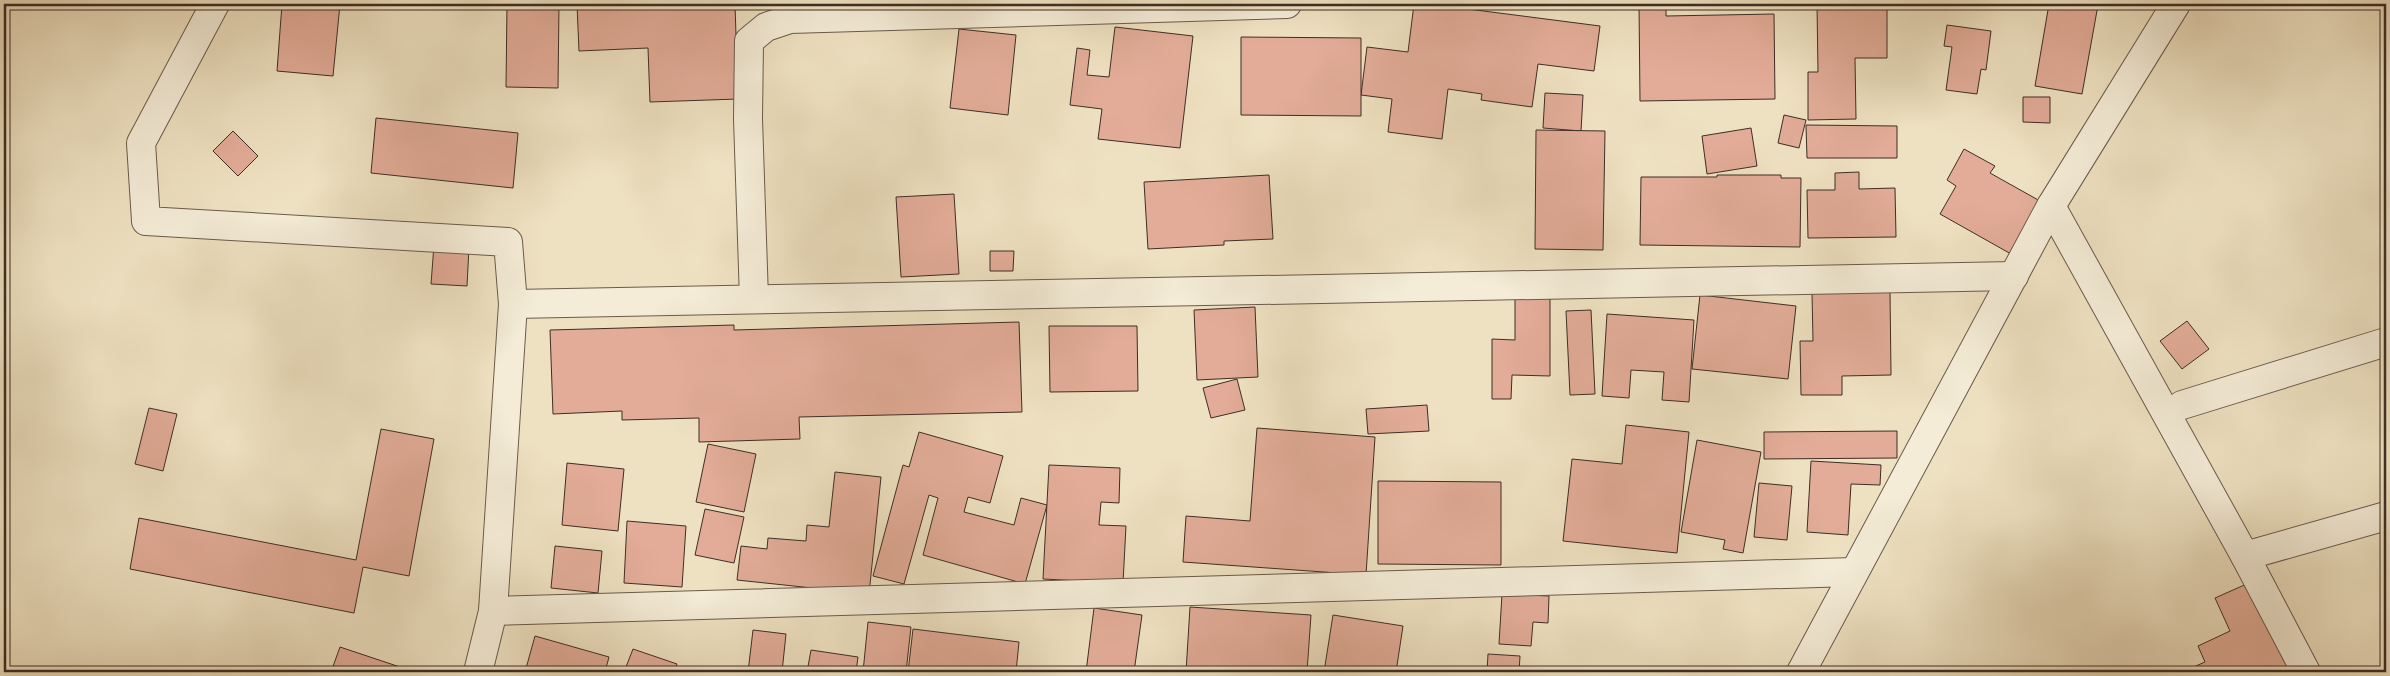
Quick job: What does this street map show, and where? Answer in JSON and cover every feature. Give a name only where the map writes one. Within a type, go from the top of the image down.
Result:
[{"type":"street","points":[[215,4],[142,143],[146,221],[508,242],[514,304],[493,611],[478,672]]},
{"type":"street","points":[[754,299],[748,118],[749,41],[766,27],[790,19],[1287,4]]},
{"type":"street","points":[[1801,672],[1853,572],[2052,206],[2176,4]]},
{"type":"street","points":[[2052,206],[2245,556],[2306,672]]},
{"type":"street","points":[[514,304],[2014,276]]},
{"type":"street","points":[[2182,405],[2386,342]]},
{"type":"street","points":[[2245,556],[2386,516]]},
{"type":"street","points":[[493,611],[1853,572]]},
{"type":"building","points":[[282,4],[340,4],[333,76],[277,71]]},
{"type":"building","points":[[507,4],[559,4],[558,88],[506,87]]},
{"type":"building","points":[[735,4],[738,99],[650,102],[648,48],[579,51],[577,5]]},
{"type":"building","points":[[1414,4],[1429,4],[1600,26],[1594,71],[1538,64],[1532,107],[1481,100],[1482,94],[1448,89],[1442,139],[1388,132],[1392,99],[1361,95],[1367,47],[1408,52]]},
{"type":"building","points":[[1639,4],[1666,4],[1666,16],[1774,14],[1775,99],[1640,101]]},
{"type":"building","points":[[1817,4],[1887,4],[1887,58],[1855,58],[1856,119],[1808,120],[1808,72],[1818,72]]},
{"type":"building","points":[[2049,4],[2098,5],[2082,94],[2035,86]]},
{"type":"building","points":[[1947,25],[1991,31],[1986,70],[1981,69],[1977,94],[1946,90],[1952,47],[1944,46]]},
{"type":"building","points":[[1115,27],[1193,36],[1180,148],[1098,139],[1102,109],[1070,105],[1077,48],[1090,50],[1087,75],[1109,77]]},
{"type":"building","points":[[959,29],[1016,35],[1008,115],[950,108]]},
{"type":"building","points":[[1241,37],[1361,38],[1361,116],[1241,115]]},
{"type":"building","points":[[1545,93],[1583,95],[1581,131],[1543,128]]},
{"type":"building","points":[[2023,97],[2050,97],[2050,123],[2023,122]]},
{"type":"building","points":[[1784,115],[1806,120],[1799,148],[1778,143]]},
{"type":"building","points":[[376,118],[518,133],[513,188],[371,173]]},
{"type":"building","points":[[1806,125],[1897,126],[1897,158],[1807,158]]},
{"type":"building","points":[[1751,128],[1757,166],[1707,174],[1702,136]]},
{"type":"building","points":[[1536,130],[1605,131],[1603,250],[1535,249]]},
{"type":"building","points":[[233,131],[258,156],[238,176],[213,151]]},
{"type":"building","points":[[1964,149],[1995,166],[1990,173],[2040,201],[2011,254],[1940,214],[1956,186],[1947,180]]},
{"type":"building","points":[[1859,172],[1859,189],[1895,188],[1896,237],[1808,238],[1807,190],[1835,190],[1835,173]]},
{"type":"building","points":[[1269,175],[1273,239],[1224,241],[1224,245],[1148,249],[1144,182]]},
{"type":"building","points":[[1717,175],[1781,175],[1781,178],[1801,178],[1800,247],[1640,245],[1641,177],[1717,177]]},
{"type":"building","points":[[954,194],[959,274],[901,277],[896,197]]},
{"type":"building","points":[[434,245],[469,247],[467,286],[431,284]]},
{"type":"building","points":[[990,251],[1014,251],[1013,271],[990,271]]},
{"type":"building","points":[[1890,292],[1891,375],[1842,376],[1842,395],[1801,395],[1800,341],[1813,341],[1812,293]]},
{"type":"building","points":[[1515,295],[1550,295],[1550,376],[1512,375],[1511,399],[1492,399],[1492,339],[1515,340]]},
{"type":"building","points":[[1700,295],[1796,306],[1788,379],[1692,369]]},
{"type":"building","points":[[1255,307],[1258,377],[1197,380],[1194,310]]},
{"type":"building","points":[[1591,310],[1595,394],[1570,395],[1566,311]]},
{"type":"building","points":[[1607,314],[1694,320],[1689,402],[1662,400],[1664,372],[1631,370],[1629,398],[1602,396]]},
{"type":"building","points":[[2187,321],[2209,349],[2182,369],[2160,341]]},
{"type":"building","points":[[1019,322],[1022,412],[799,417],[800,439],[699,442],[699,418],[622,420],[622,411],[553,414],[550,330],[734,325],[734,330]]},
{"type":"building","points":[[1049,326],[1137,326],[1138,391],[1050,392]]},
{"type":"building","points":[[1237,379],[1245,410],[1211,418],[1203,388]]},
{"type":"building","points":[[1427,405],[1429,431],[1368,434],[1366,409]]},
{"type":"building","points":[[149,408],[177,414],[163,471],[135,464]]},
{"type":"building","points":[[1626,425],[1689,432],[1677,553],[1563,541],[1572,459],[1622,464]]},
{"type":"building","points":[[1257,428],[1375,437],[1366,575],[1183,562],[1186,516],[1250,521]]},
{"type":"building","points":[[381,429],[434,439],[409,576],[363,567],[354,613],[130,569],[139,518],[356,560]]},
{"type":"building","points":[[1897,431],[1897,458],[1764,459],[1764,432]]},
{"type":"building","points":[[919,432],[1003,456],[990,503],[968,497],[964,512],[1014,525],[1021,498],[1047,505],[1025,584],[923,555],[938,498],[929,495],[904,584],[873,576],[903,465],[909,467]]},
{"type":"building","points":[[1697,440],[1761,452],[1743,553],[1723,549],[1725,540],[1681,532]]},
{"type":"building","points":[[708,444],[756,454],[744,512],[696,502]]},
{"type":"building","points":[[1811,461],[1881,465],[1880,485],[1851,484],[1848,535],[1807,532]]},
{"type":"building","points":[[567,463],[624,469],[618,531],[562,525]]},
{"type":"building","points":[[1049,465],[1120,468],[1119,503],[1101,502],[1099,525],[1126,526],[1123,583],[1043,579]]},
{"type":"building","points":[[835,472],[881,477],[869,594],[737,580],[741,546],[767,549],[768,538],[806,541],[807,525],[829,527]]},
{"type":"building","points":[[1378,481],[1501,482],[1501,565],[1378,564]]},
{"type":"building","points":[[1759,483],[1792,486],[1787,540],[1754,537]]},
{"type":"building","points":[[705,509],[744,517],[734,563],[695,555]]},
{"type":"building","points":[[627,521],[686,526],[682,587],[624,583]]},
{"type":"building","points":[[555,546],[602,551],[598,593],[551,588]]},
{"type":"building","points":[[2251,582],[2292,672],[2182,672],[2205,662],[2198,646],[2230,631],[2215,598]]},
{"type":"building","points":[[1502,594],[1549,596],[1548,623],[1533,622],[1531,646],[1499,644]]},
{"type":"building","points":[[1190,607],[1311,615],[1307,672],[1186,672]]},
{"type":"building","points":[[1094,608],[1142,615],[1134,672],[1086,672]]},
{"type":"building","points":[[1333,615],[1403,626],[1396,672],[1324,672]]},
{"type":"building","points":[[868,622],[911,627],[906,672],[863,672]]},
{"type":"building","points":[[913,629],[1019,642],[1016,672],[908,672]]},
{"type":"building","points":[[753,630],[786,634],[782,672],[748,672]]},
{"type":"building","points":[[535,636],[609,657],[605,672],[525,672]]},
{"type":"building","points":[[340,647],[400,667],[398,672],[331,672]]},
{"type":"building","points":[[633,649],[677,664],[674,672],[624,672]]},
{"type":"building","points":[[811,650],[858,657],[856,672],[807,672]]},
{"type":"building","points":[[1488,654],[1520,656],[1519,672],[1487,672]]},
{"type":"building","points":[[1557,669],[1596,672],[1557,672]]}]
